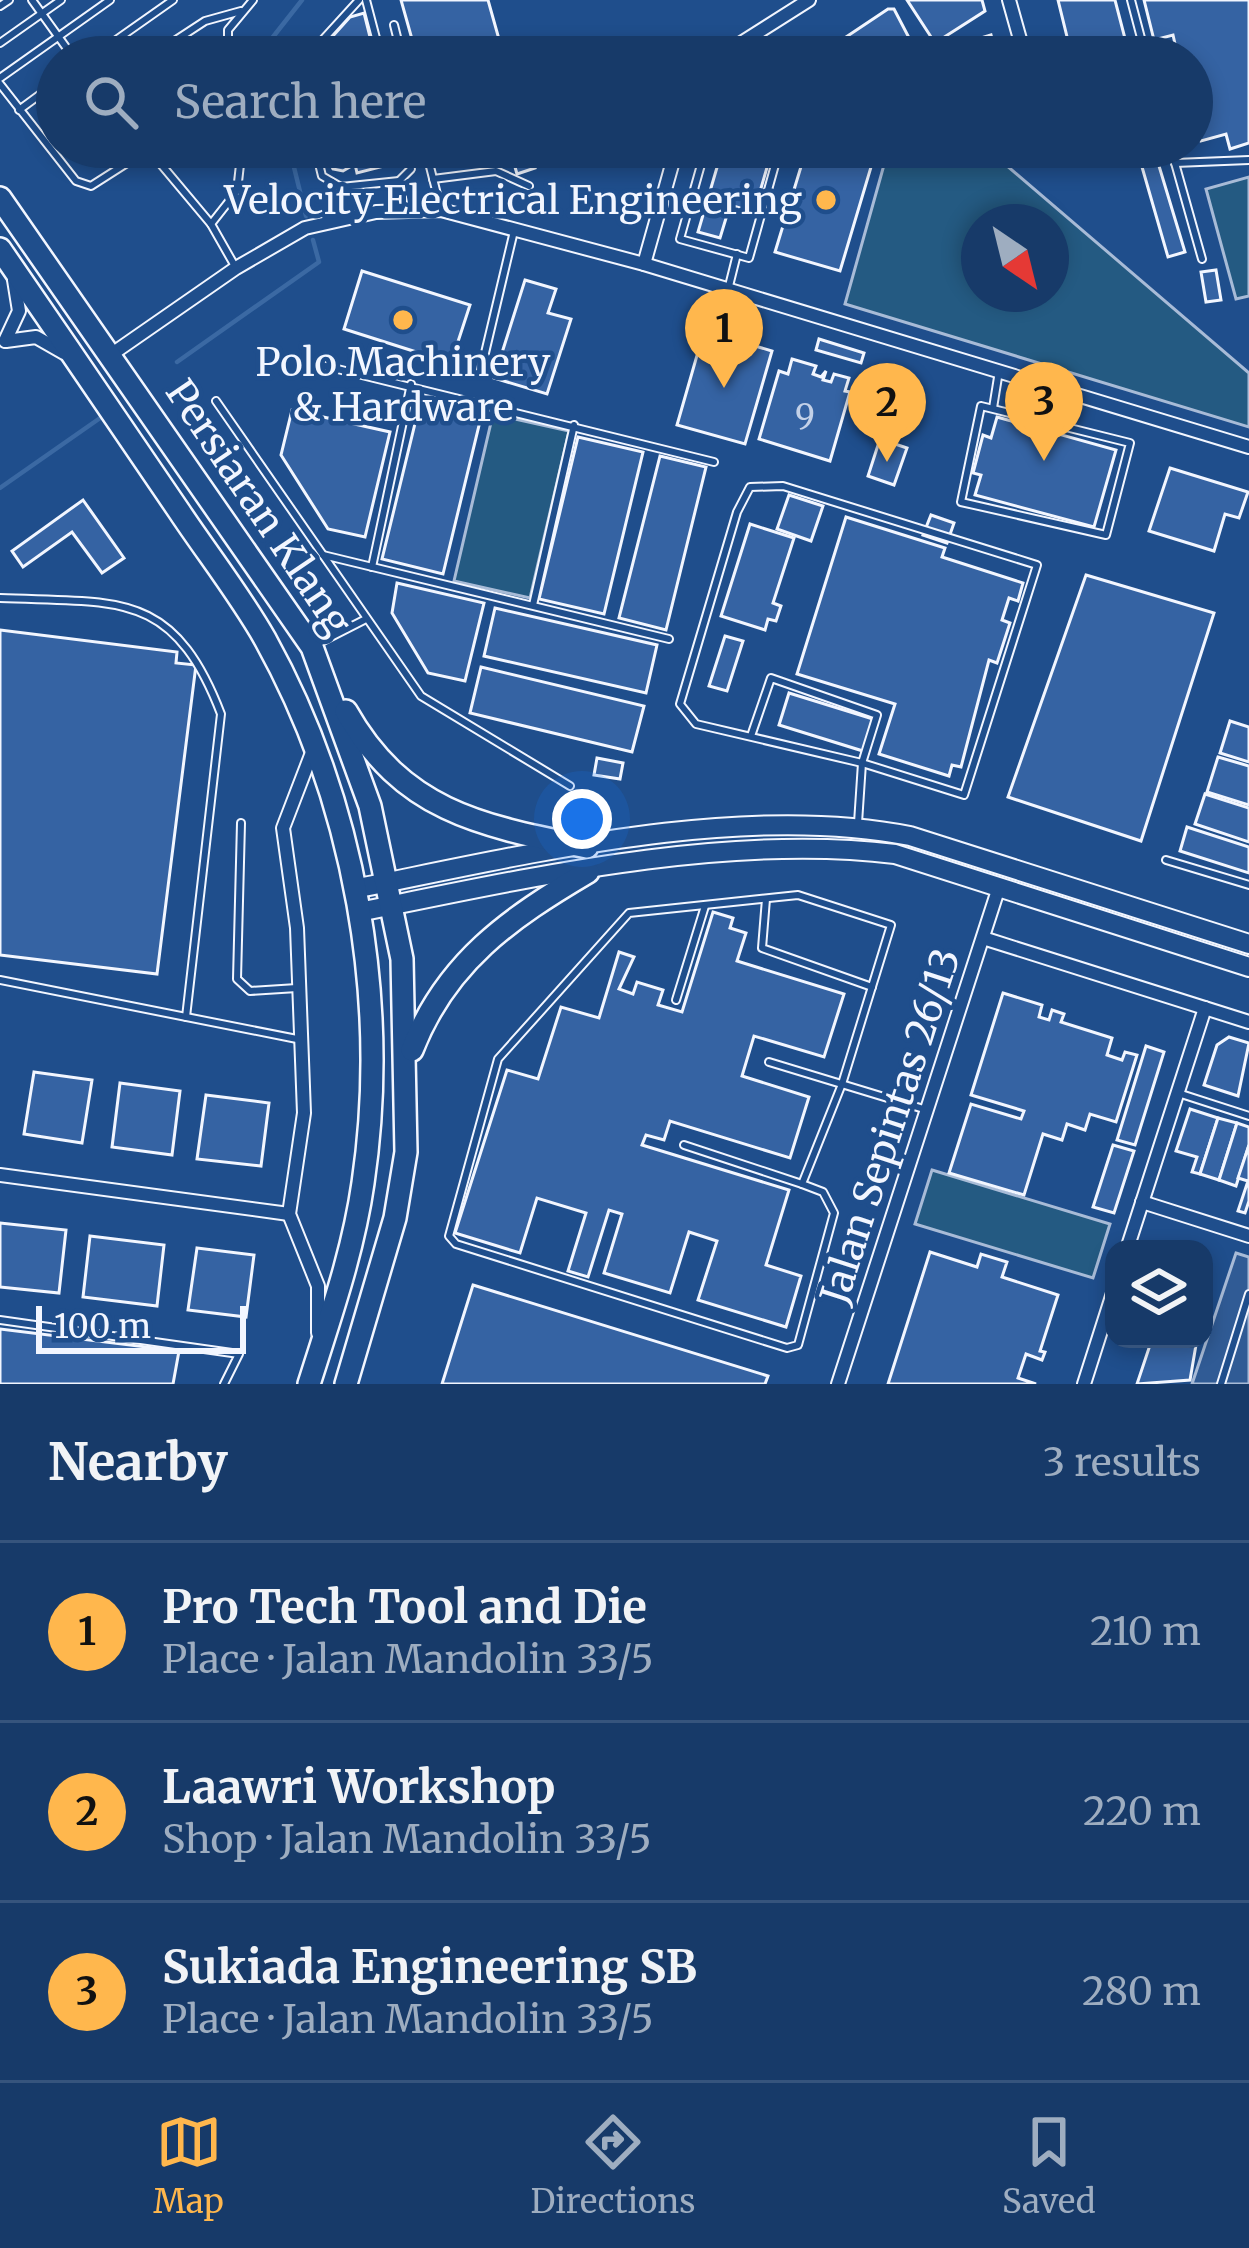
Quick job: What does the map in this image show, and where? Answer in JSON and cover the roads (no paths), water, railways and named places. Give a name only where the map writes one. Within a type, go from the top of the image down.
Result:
[{"type":"main road","name":"Persiaran Klang","points":[[0,198],[312,646],[326,674],[370,806],[402,959],[406,1152],[395,1218],[346,1384]]},
{"type":"main road","name":"Persiaran Klang","points":[[2,252],[264,638],[338,814],[359,912],[372,1044],[371,1114],[353,1240],[309,1384]]},
{"type":"main road","points":[[326,674],[370,746],[393,774],[431,803],[463,818],[587,847]]},
{"type":"main road","points":[[407,1067],[438,996],[472,952],[522,912],[588,872]]},
{"type":"street","points":[[752,36],[809,0]]},
{"type":"street","points":[[1009,0],[1019,36]]},
{"type":"street","points":[[644,264],[671,168]]},
{"type":"street","points":[[112,354],[236,268],[305,228],[404,209],[441,210],[644,264],[1249,447]]},
{"type":"street","points":[[2,252],[20,295],[3,343],[36,337],[80,364]]},
{"type":"street","points":[[314,748],[283,828],[300,988],[304,1113],[289,1214],[319,1286],[317,1358]]},
{"type":"street","points":[[354,889],[587,847],[755,824],[858,826],[910,836],[1249,944]]},
{"type":"street","points":[[359,912],[734,851],[846,848],[895,854],[1249,967]]},
{"type":"street","name":"Jalan Sepintas 26/13","points":[[838,1384],[999,887]]},
{"type":"street","points":[[982,938],[1249,1022]]},
{"type":"street","points":[[1130,1240],[1205,1008]]},
{"type":"street","points":[[0,1175],[289,1214]]},
{"type":"street","points":[[1142,1202],[1249,1236]]},
{"type":"street","points":[[1084,1384],[1105,1318]]},
{"type":"lane","points":[[0,6],[9,0]]},
{"type":"lane","points":[[32,0],[59,36],[110,0]]},
{"type":"lane","points":[[0,43],[61,0]]},
{"type":"lane","points":[[122,36],[173,0]]},
{"type":"lane","points":[[228,36],[241,10],[253,0]]},
{"type":"lane","points":[[328,36],[363,0],[374,36]]},
{"type":"lane","points":[[1131,0],[1140,36]]},
{"type":"lane","points":[[182,36],[205,21],[241,10]]},
{"type":"lane","points":[[394,25],[397,36]]},
{"type":"lane","points":[[36,54],[0,81],[36,132]]},
{"type":"lane","points":[[19,110],[36,97]]},
{"type":"lane","points":[[1213,161],[1249,160]]},
{"type":"lane","points":[[64,168],[91,186],[118,168]]},
{"type":"lane","points":[[164,168],[211,224],[236,268]]},
{"type":"lane","points":[[211,224],[237,191],[240,168]]},
{"type":"lane","points":[[320,168],[322,176],[340,187],[399,181],[411,168]]},
{"type":"lane","points":[[430,168],[441,210]]},
{"type":"lane","points":[[700,168],[680,239],[748,258],[774,168]]},
{"type":"lane","points":[[1176,168],[1202,259]]},
{"type":"lane","points":[[433,179],[496,171],[529,186]]},
{"type":"lane","points":[[399,181],[404,209]]},
{"type":"lane","points":[[479,374],[514,227]]},
{"type":"lane","points":[[728,290],[737,254]]},
{"type":"lane","points":[[302,360],[715,462]]},
{"type":"lane","points":[[993,408],[999,371]]},
{"type":"lane","points":[[372,567],[411,384]]},
{"type":"lane","points":[[216,400],[421,696],[570,786]]},
{"type":"lane","points":[[981,406],[993,408],[1130,443],[1106,536],[961,502],[981,406]]},
{"type":"lane","points":[[533,605],[574,425]]},
{"type":"lane","points":[[783,486],[1037,565],[964,795],[862,763],[696,724],[680,704],[737,512],[750,488],[783,486]]},
{"type":"lane","points":[[321,554],[669,639]]},
{"type":"lane","points":[[0,598],[108,602],[151,614],[195,654],[208,681],[221,714],[186,1017]]},
{"type":"lane","points":[[312,646],[364,620]]},
{"type":"lane","points":[[751,736],[771,678],[877,716],[862,763],[858,826]]},
{"type":"lane","points":[[241,824],[237,979],[250,991],[300,988]]},
{"type":"lane","points":[[1166,860],[1249,885]]},
{"type":"lane","points":[[684,1145],[823,1192],[834,1213],[798,1345],[787,1348],[456,1244],[449,1236],[498,1059],[629,913],[798,895],[827,900],[891,925],[842,1084],[802,1184]]},
{"type":"lane","points":[[766,899],[761,948],[872,987]]},
{"type":"lane","points":[[676,1000],[706,905]]},
{"type":"lane","points":[[0,980],[302,1040]]},
{"type":"lane","points":[[770,1062],[927,1110]]},
{"type":"lane","points":[[1178,1093],[1249,1115]]},
{"type":"lane","points":[[1221,1384],[1249,1294]]},
{"type":"lane","points":[[0,1320],[239,1354],[224,1384]]},
{"type":"waterway","points":[[274,36],[302,0]]},
{"type":"waterway","points":[[294,168],[306,216]]},
{"type":"waterway","points":[[177,362],[319,262],[313,240]]},
{"type":"waterway","points":[[0,488],[103,416]]},
{"type":"place","name":"Velocity Electrical Engineering","points":[[826,200]]},
{"type":"place","name":"Polo Machinery & Hardware","points":[[403,320]]},
{"type":"place","name":"Pro Tech Tool and Die","points":[[724,388]]},
{"type":"place","name":"Sukiada Engineering SB","points":[[1044,461]]},
{"type":"place","name":"Laawri Workshop","points":[[887,462]]}]
